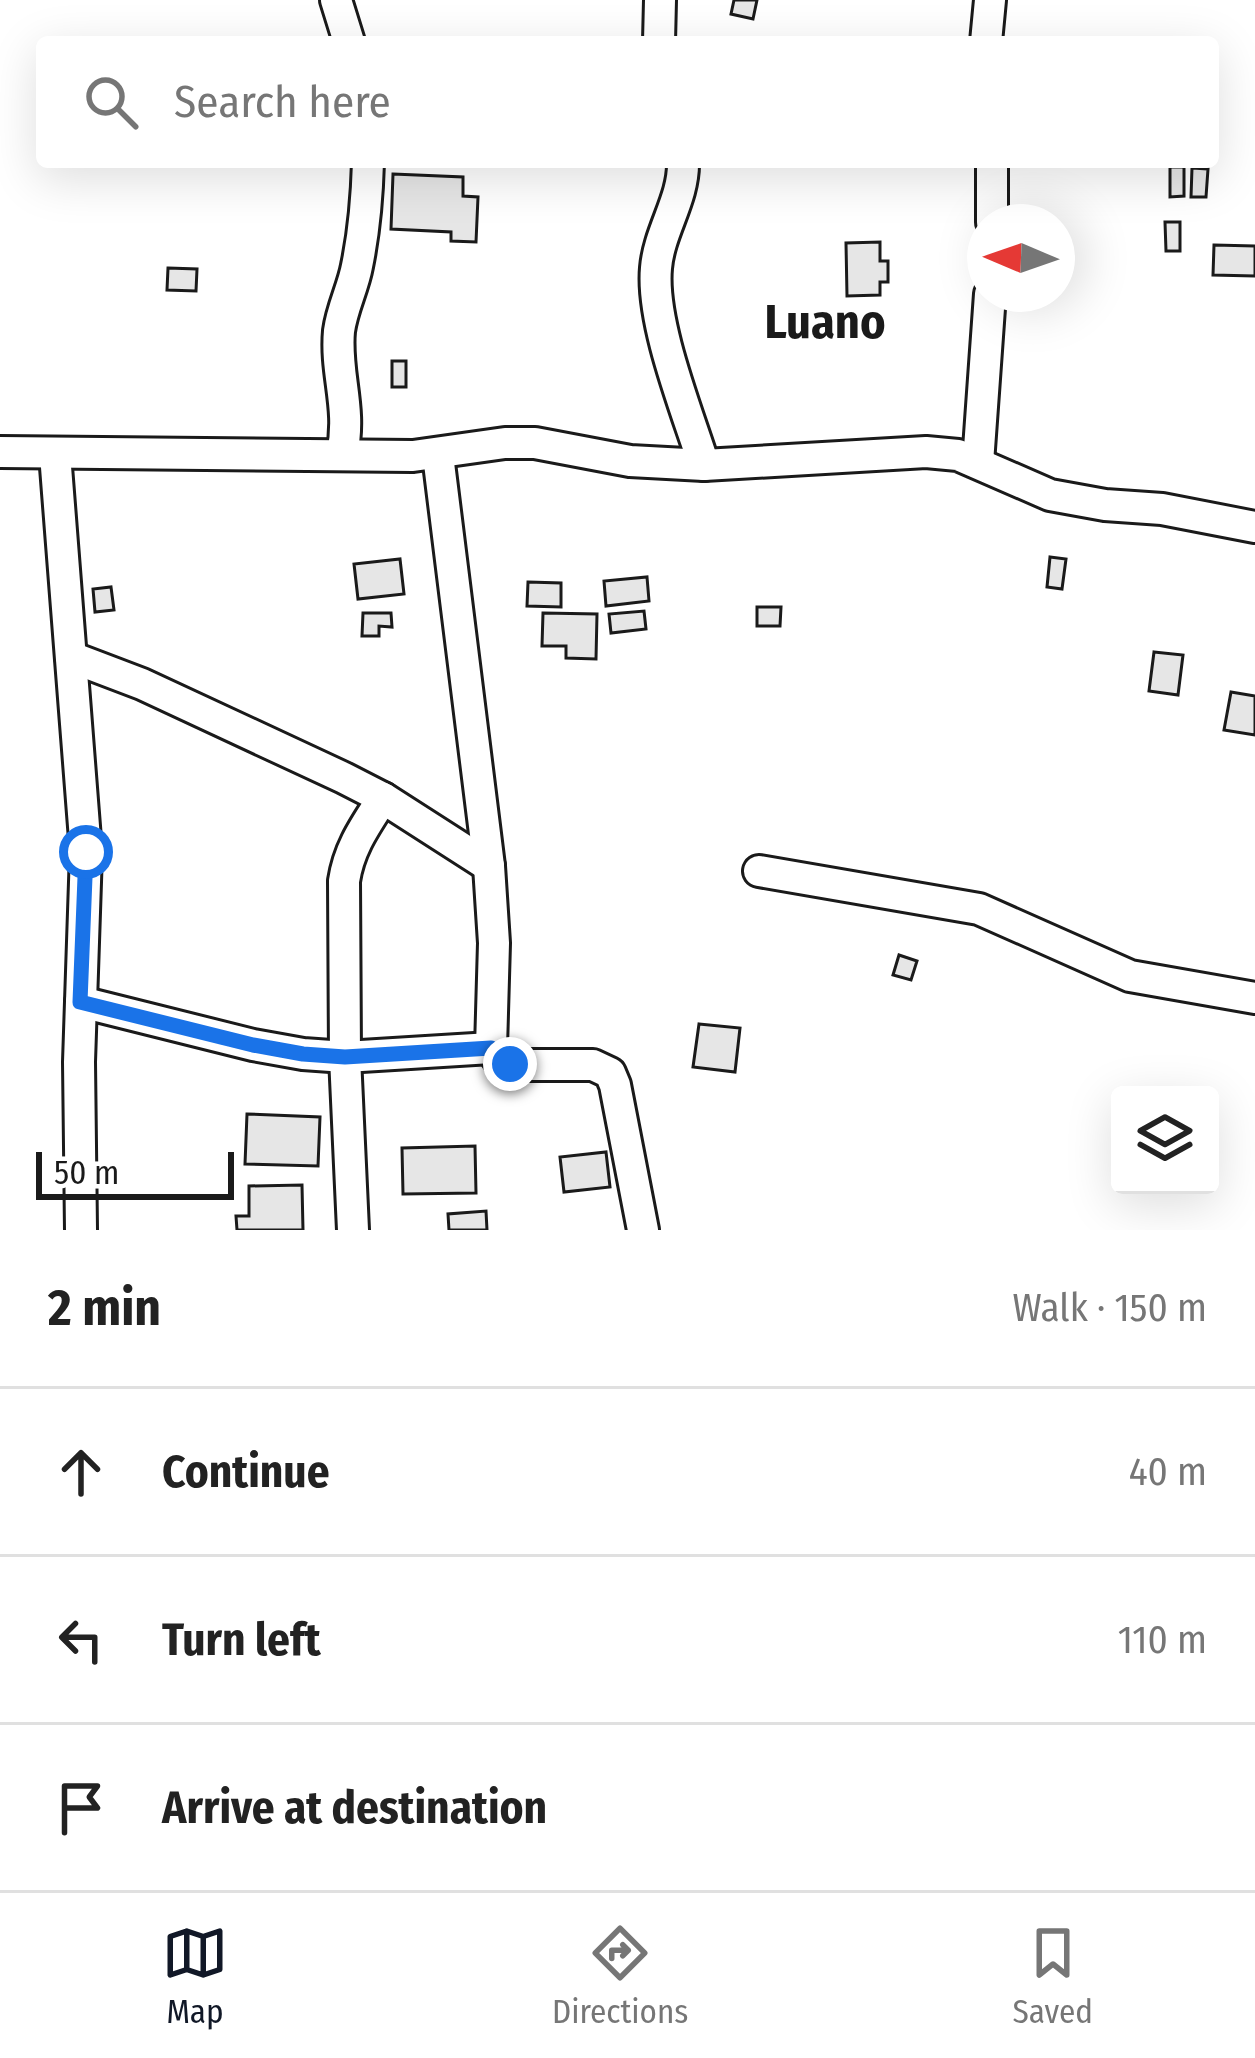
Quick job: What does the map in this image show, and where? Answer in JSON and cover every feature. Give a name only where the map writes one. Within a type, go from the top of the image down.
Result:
[{"type":"street","points":[[336,0],[347,36]]},
{"type":"street","points":[[659,36],[660,0]]},
{"type":"street","points":[[987,36],[990,0]]},
{"type":"street","points":[[342,454],[348,429],[339,328],[356,272],[368,168]]},
{"type":"street","points":[[683,168],[684,183],[658,248],[655,275],[659,318],[704,465]]},
{"type":"street","points":[[992,168],[992,204]]},
{"type":"street","points":[[978,463],[989,312]]},
{"type":"street","points":[[0,452],[393,457],[535,443],[630,461],[704,465],[926,452],[958,454],[1050,495],[1255,527]]},
{"type":"street","points":[[55,454],[86,852],[80,1002],[81,1230]]},
{"type":"street","points":[[438,454],[489,866],[494,943],[491,1048],[496,1058],[510,1064],[593,1065],[610,1073],[643,1230]]},
{"type":"street","points":[[70,657],[142,684],[383,798],[489,866]]},
{"type":"street","points":[[352,1230],[344,881],[348,856],[383,798]]},
{"type":"street","points":[[760,871],[979,909],[1130,976],[1255,998]]},
{"type":"street","points":[[80,1002],[303,1054],[345,1057],[491,1048]]},
{"type":"building","points":[[734,0],[757,0],[753,19],[731,14]]},
{"type":"building","points":[[1170,168],[1184,168],[1184,196],[1170,197]]},
{"type":"building","points":[[1192,168],[1208,169],[1206,197],[1191,197]]},
{"type":"building","points":[[393,174],[463,177],[463,196],[478,197],[476,242],[451,241],[451,232],[391,229]]},
{"type":"building","points":[[1165,222],[1180,222],[1180,251],[1166,251]]},
{"type":"building","points":[[880,242],[880,261],[888,261],[888,282],[880,282],[880,295],[847,296],[846,243]]},
{"type":"building","points":[[1214,245],[1255,246],[1255,276],[1213,275]]},
{"type":"building","points":[[168,268],[197,269],[196,291],[167,290]]},
{"type":"building","points":[[392,361],[406,361],[406,387],[392,387]]},
{"type":"building","points":[[1050,557],[1066,559],[1062,589],[1047,587]]},
{"type":"building","points":[[400,559],[404,594],[358,599],[354,564]]},
{"type":"building","points":[[647,577],[649,601],[606,606],[604,581]]},
{"type":"building","points":[[528,582],[561,583],[561,607],[527,606]]},
{"type":"building","points":[[111,587],[114,610],[95,612],[93,589]]},
{"type":"building","points":[[757,607],[781,607],[780,626],[757,626]]},
{"type":"building","points":[[644,611],[646,629],[611,633],[609,614]]},
{"type":"building","points":[[363,613],[391,613],[392,627],[379,626],[379,636],[362,636]]},
{"type":"building","points":[[543,613],[597,614],[596,659],[566,658],[566,646],[542,646]]},
{"type":"building","points":[[1154,652],[1183,655],[1178,695],[1149,691]]},
{"type":"building","points":[[1231,692],[1255,696],[1255,735],[1224,730]]},
{"type":"building","points":[[899,955],[917,961],[911,980],[893,975]]},
{"type":"building","points":[[699,1024],[740,1028],[735,1072],[693,1067]]},
{"type":"building","points":[[247,1114],[320,1117],[318,1166],[245,1164]]},
{"type":"building","points":[[475,1146],[476,1193],[403,1194],[402,1148]]},
{"type":"building","points":[[606,1152],[610,1187],[564,1192],[560,1157]]},
{"type":"building","points":[[302,1185],[303,1230],[237,1230],[236,1216],[249,1216],[249,1186]]},
{"type":"building","points":[[486,1211],[487,1230],[449,1230],[448,1214]]},
{"type":"district","name":"Luano","points":[[825,322]]},
{"type":"route","points":[[86,852],[80,1002],[303,1054],[345,1057],[491,1048],[500,1062],[510,1064]]}]
